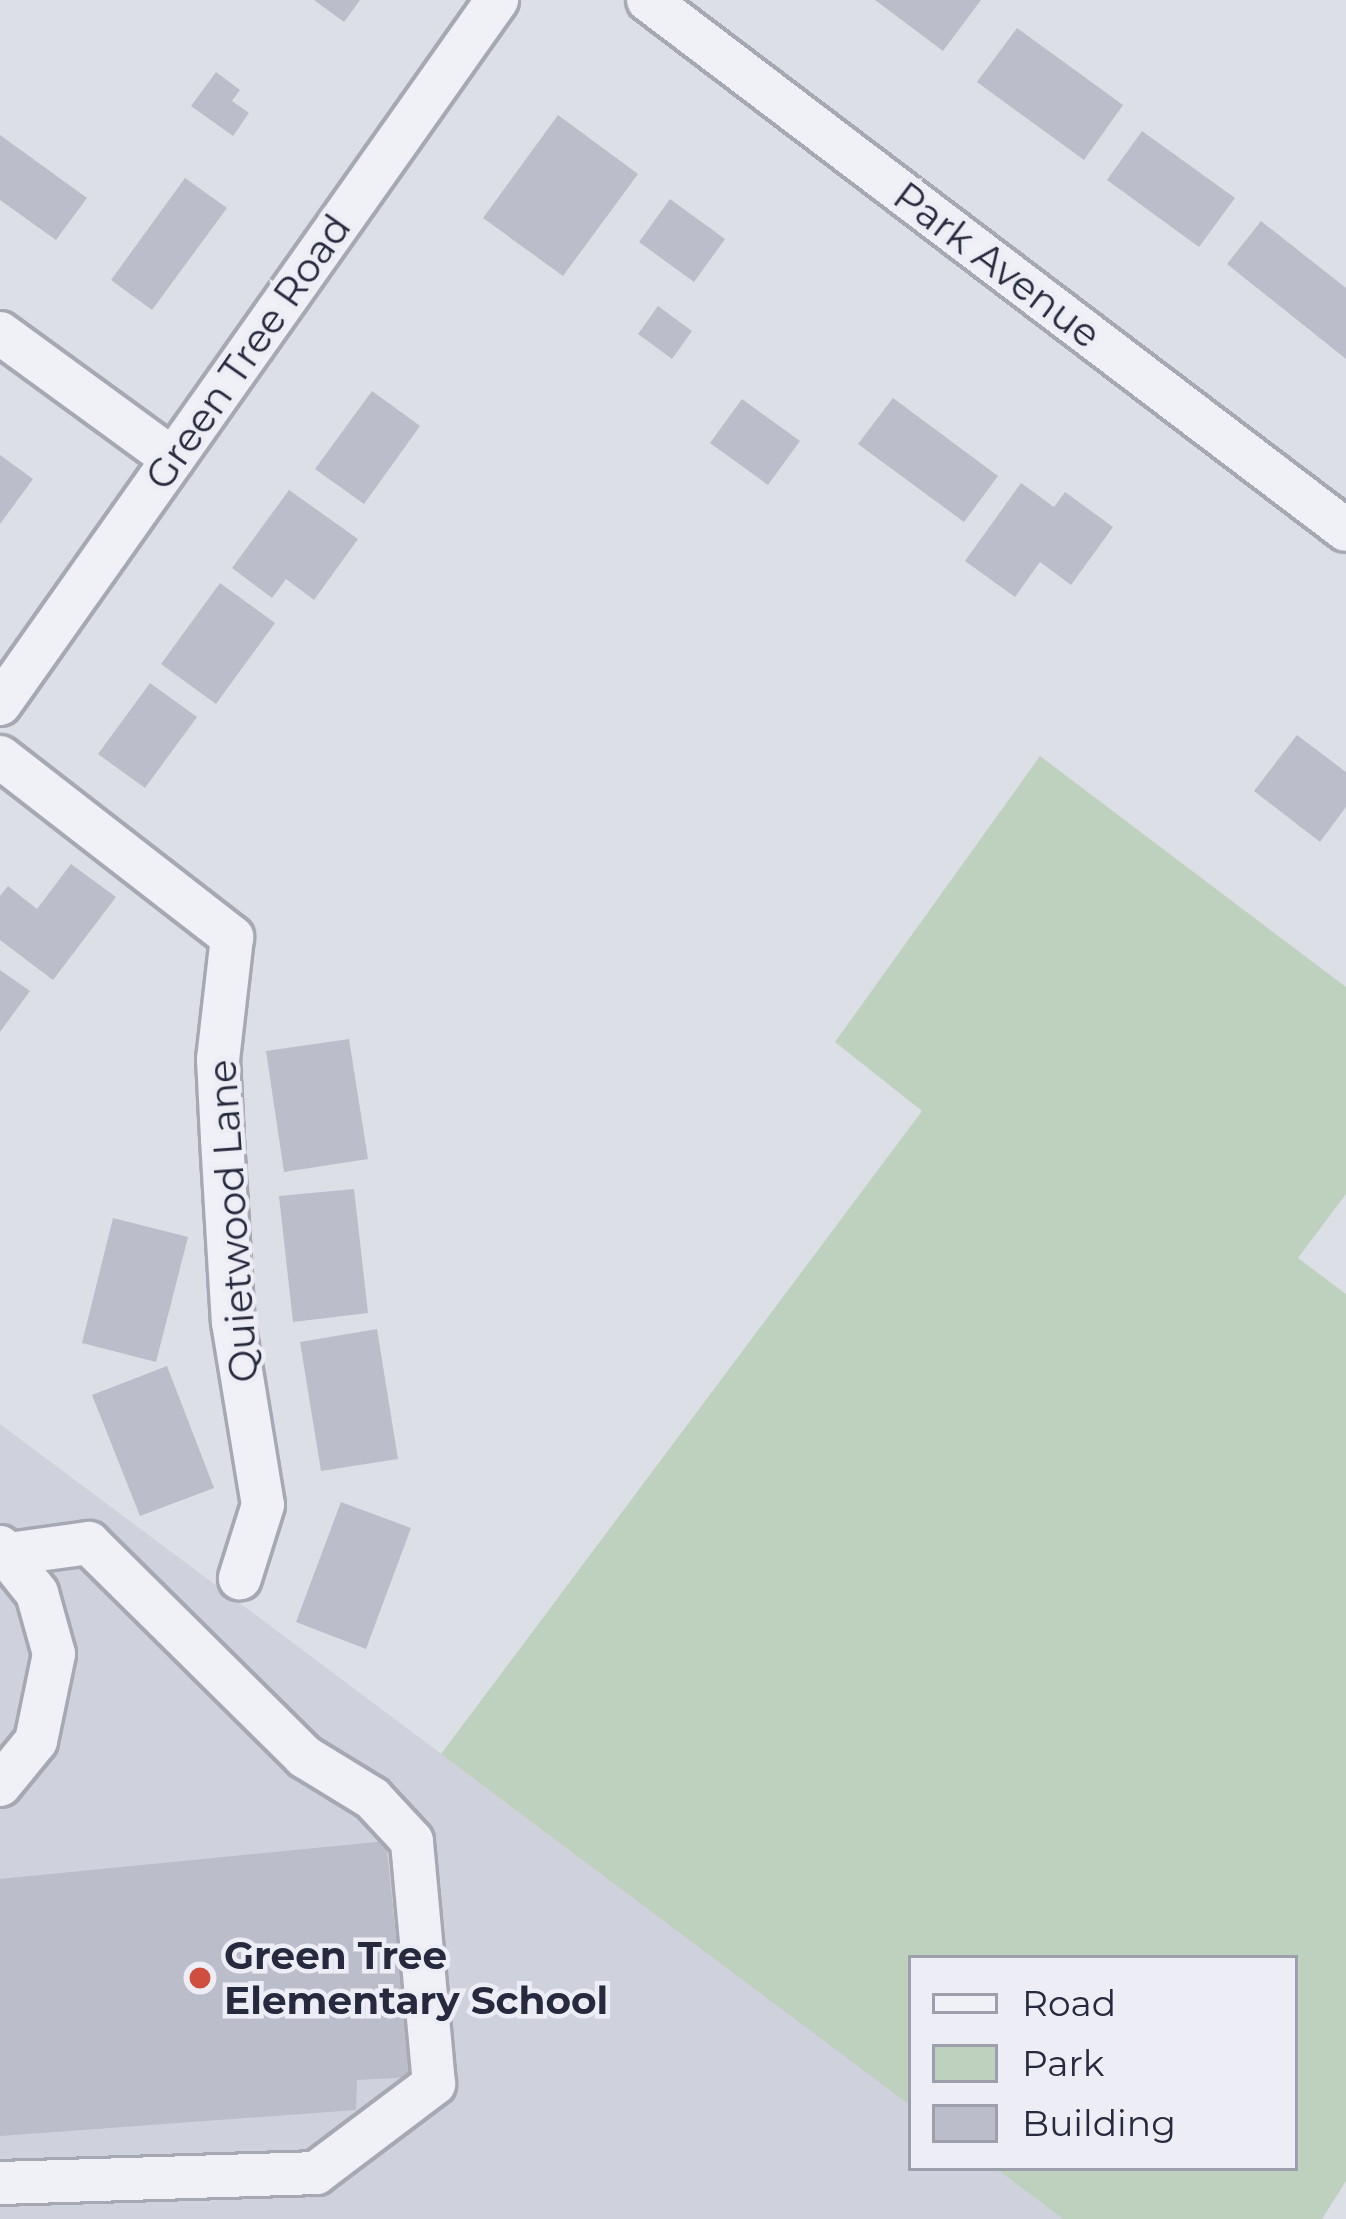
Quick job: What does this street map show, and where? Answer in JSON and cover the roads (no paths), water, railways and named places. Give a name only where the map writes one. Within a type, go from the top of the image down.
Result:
[{"type":"street","name":"Green Tree Road","points":[[0,704],[497,0]]},
{"type":"street","name":"Park Avenue","points":[[648,0],[1346,530]]},
{"type":"street","points":[[0,333],[173,459]]},
{"type":"street","name":"Quietwood Lane","points":[[0,757],[232,938],[218,1059],[223,1162],[233,1322],[263,1505],[240,1578]]},
{"type":"street","points":[[0,2183],[316,2173],[434,2084],[412,1841],[373,1798],[304,1757],[89,1543],[3,1557]]},
{"type":"street","points":[[0,1785],[36,1741],[54,1654],[37,1593],[3,1557]]},
{"type":"place","name":"Green Tree Elementary School","points":[[200,1978]]}]
